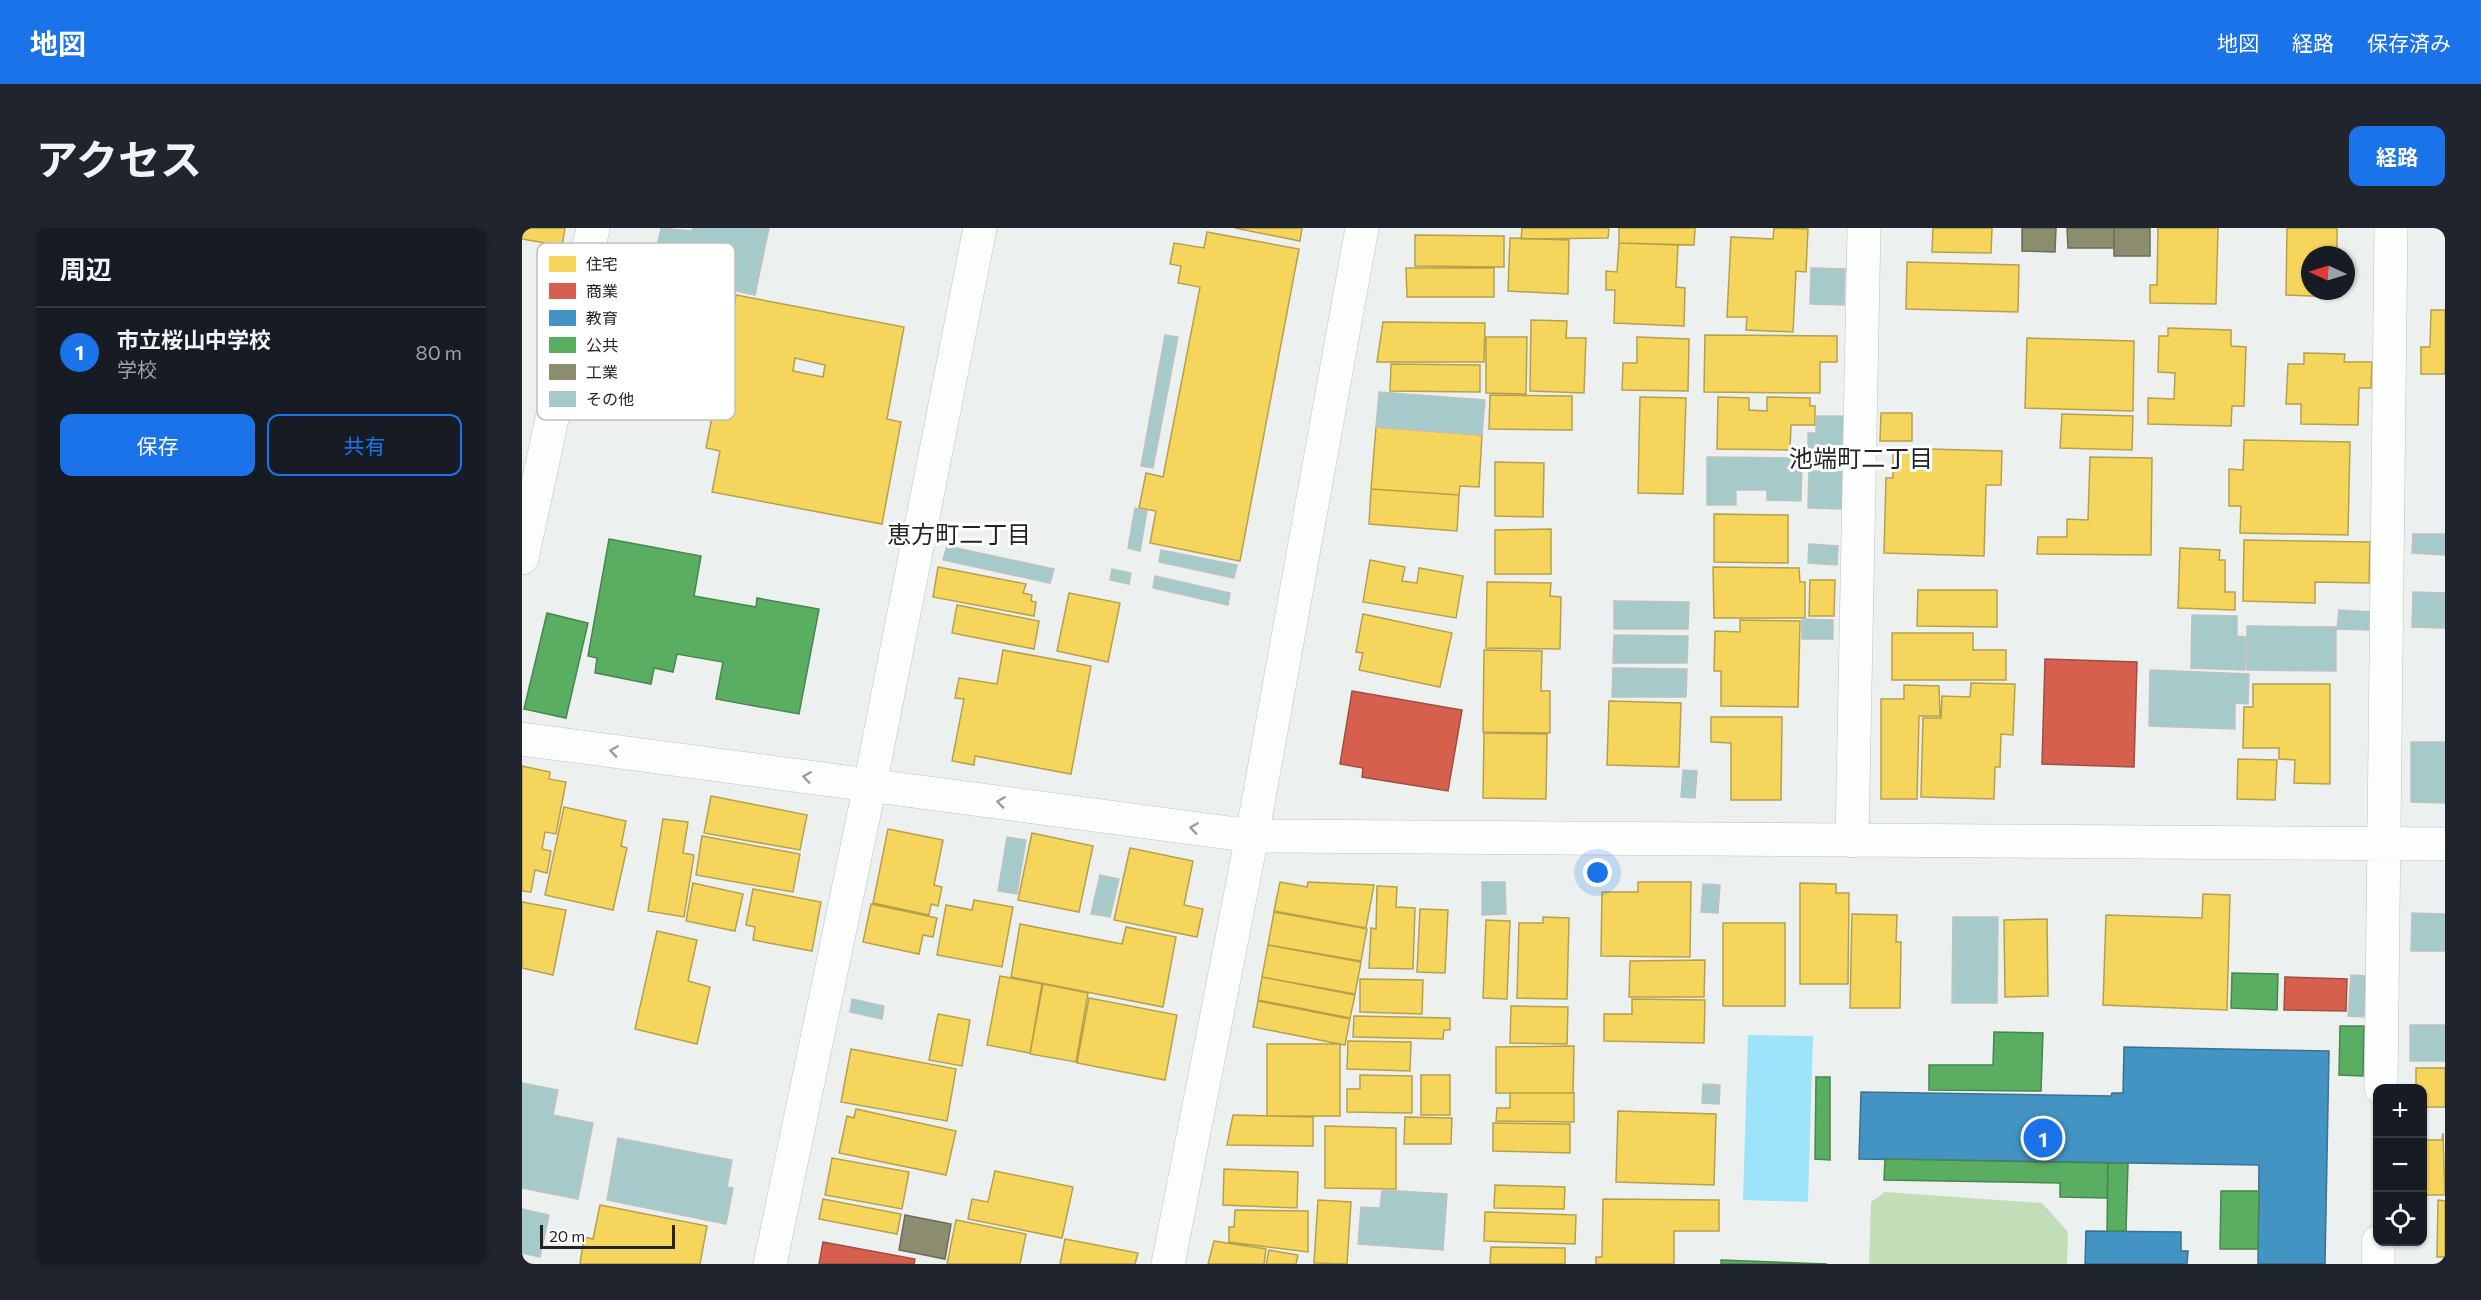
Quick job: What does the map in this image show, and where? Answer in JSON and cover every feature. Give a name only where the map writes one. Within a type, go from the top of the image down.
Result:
[{"type":"street","points":[[590,243],[593,228]]},
{"type":"street","points":[[770,1264],[870,785],[980,228]]},
{"type":"street","points":[[1168,1264],[1252,836],[1362,228]]},
{"type":"street","points":[[1852,842],[1864,228]]},
{"type":"street","points":[[2381,1084],[2391,228]]},
{"type":"street","points":[[522,558],[552,420]]},
{"type":"street","points":[[522,739],[1252,836],[1852,842],[2445,844]]},
{"type":"street","points":[[2378,1246],[2378,1264]]},
{"type":"green space","points":[[1885,1192],[2042,1203],[2068,1232],[2067,1264],[1869,1264],[1871,1202]]},
{"type":"water","points":[[1748,1035],[1813,1036],[1808,1202],[1743,1200]]},
{"type":"building: 住宅","points":[[522,228],[565,228],[562,243],[522,239]]},
{"type":"building: 住宅","points":[[1235,228],[1302,228],[1300,241]]},
{"type":"building: 住宅","points":[[1522,228],[1609,228],[1608,238],[1521,239]]},
{"type":"building: 住宅","points":[[1619,228],[1695,228],[1694,245],[1619,243]]},
{"type":"building: 住宅","points":[[1774,228],[1808,229],[1806,272],[1796,271],[1793,332],[1746,330],[1747,317],[1727,317],[1731,237],[1773,239]]},
{"type":"building: 住宅","points":[[1933,228],[1992,228],[1991,253],[1932,252]]},
{"type":"building: 住宅","points":[[2158,228],[2218,228],[2216,304],[2150,303],[2150,285],[2157,285]]},
{"type":"building: 住宅","points":[[2287,228],[2337,228],[2337,246],[2301,246],[2301,296],[2286,295]]},
{"type":"building: 住宅","points":[[1207,232],[1299,249],[1240,561],[1150,543],[1156,511],[1139,508],[1146,473],[1163,477],[1200,287],[1178,283],[1181,266],[1170,264],[1174,243],[1204,248]]},
{"type":"building: 住宅","points":[[1415,235],[1504,236],[1504,267],[1415,266]]},
{"type":"building: 住宅","points":[[1510,238],[1569,240],[1568,294],[1508,291]]},
{"type":"building: 住宅","points":[[1619,243],[1678,245],[1676,287],[1685,288],[1684,326],[1614,323],[1615,290],[1606,290],[1606,271],[1617,272]]},
{"type":"building: 住宅","points":[[1907,262],[2019,265],[2018,312],[1906,309]]},
{"type":"building: 住宅","points":[[1406,268],[1494,268],[1494,297],[1407,297]]},
{"type":"building: 住宅","points":[[736,295],[904,327],[887,419],[901,422],[882,524],[712,492],[720,451],[706,448],[711,420],[735,420]],"holes":[[[795,358],[825,365],[823,377],[793,371]]]},
{"type":"building: 住宅","points":[[2431,310],[2445,310],[2445,374],[2421,374],[2421,347],[2430,347]]},
{"type":"building: 住宅","points":[[1531,320],[1567,321],[1566,338],[1586,338],[1584,393],[1530,391]]},
{"type":"building: 住宅","points":[[1383,322],[1485,323],[1484,362],[1377,362]]},
{"type":"building: 住宅","points":[[2168,328],[2231,330],[2231,346],[2246,347],[2244,406],[2232,406],[2231,426],[2148,424],[2148,398],[2174,399],[2175,373],[2158,372],[2159,336],[2168,336]]},
{"type":"building: 住宅","points":[[1705,335],[1837,336],[1837,362],[1820,362],[1820,393],[1704,392]]},
{"type":"building: 住宅","points":[[1486,337],[1527,337],[1526,394],[1486,393]]},
{"type":"building: 住宅","points":[[1637,337],[1689,339],[1688,391],[1622,390],[1623,363],[1637,363]]},
{"type":"building: 住宅","points":[[2027,338],[2134,341],[2133,411],[2025,408]]},
{"type":"building: 住宅","points":[[2304,353],[2345,354],[2344,362],[2372,362],[2371,388],[2359,388],[2358,425],[2301,424],[2301,404],[2286,404],[2288,364],[2304,364]]},
{"type":"building: 住宅","points":[[1391,364],[1480,365],[1480,392],[1390,391]]},
{"type":"building: 住宅","points":[[1490,395],[1572,396],[1572,430],[1489,429]]},
{"type":"building: 住宅","points":[[1640,397],[1686,398],[1683,494],[1638,493]]},
{"type":"building: 住宅","points":[[1718,397],[1749,398],[1749,410],[1767,411],[1767,397],[1810,398],[1810,406],[1815,406],[1815,425],[1791,425],[1790,450],[1717,449]]},
{"type":"building: 住宅","points":[[1881,413],[1912,413],[1912,441],[1880,441]]},
{"type":"building: 住宅","points":[[2062,414],[2133,416],[2132,450],[2060,448]]},
{"type":"building: 住宅","points":[[1376,427],[1482,435],[1479,487],[1460,486],[1459,495],[1371,489]]},
{"type":"building: 住宅","points":[[2244,440],[2350,442],[2348,535],[2240,533],[2241,506],[2229,506],[2229,469],[2243,470]]},
{"type":"building: 住宅","points":[[1893,448],[2002,451],[2001,485],[1986,485],[1984,556],[1884,553],[1886,478],[1893,478]]},
{"type":"building: 住宅","points":[[2090,457],[2152,458],[2151,555],[2037,554],[2038,537],[2067,537],[2067,519],[2088,520]]},
{"type":"building: 住宅","points":[[1495,462],[1544,463],[1543,517],[1495,516]]},
{"type":"building: 住宅","points":[[1371,489],[1459,495],[1457,531],[1369,524]]},
{"type":"building: 住宅","points":[[1714,514],[1788,515],[1788,563],[1714,562]]},
{"type":"building: 住宅","points":[[1551,529],[1551,574],[1495,574],[1495,530]]},
{"type":"building: 住宅","points":[[2244,540],[2370,542],[2369,583],[2315,582],[2315,603],[2243,601]]},
{"type":"building: 住宅","points":[[2180,548],[2220,550],[2219,560],[2225,560],[2225,592],[2235,592],[2235,610],[2178,608]]},
{"type":"building: 住宅","points":[[1370,560],[1405,567],[1402,581],[1417,583],[1419,568],[1463,576],[1456,618],[1363,602]]},
{"type":"building: 住宅","points":[[938,567],[1026,584],[1023,593],[1032,595],[1031,601],[1036,602],[1034,616],[933,597]]},
{"type":"building: 住宅","points":[[1713,567],[1799,568],[1800,582],[1805,582],[1805,618],[1714,618]]},
{"type":"building: 住宅","points":[[1810,580],[1835,580],[1834,616],[1809,616]]},
{"type":"building: 住宅","points":[[1487,582],[1551,583],[1550,596],[1561,597],[1560,649],[1486,648]]},
{"type":"building: 住宅","points":[[1918,590],[1997,590],[1997,627],[1917,626]]},
{"type":"building: 住宅","points":[[1069,593],[1120,603],[1108,662],[1057,651]]},
{"type":"building: 住宅","points":[[957,605],[1039,621],[1034,649],[952,633]]},
{"type":"building: 住宅","points":[[1363,614],[1452,633],[1440,687],[1359,670],[1363,653],[1356,652]]},
{"type":"building: 住宅","points":[[1740,620],[1800,621],[1798,707],[1721,706],[1721,671],[1714,671],[1715,631],[1740,632]]},
{"type":"building: 住宅","points":[[1892,633],[1973,633],[1973,650],[2006,650],[2006,680],[1892,680]]},
{"type":"building: 住宅","points":[[1003,650],[1091,666],[1071,774],[975,756],[974,765],[952,761],[964,699],[955,698],[959,678],[997,684]]},
{"type":"building: 住宅","points":[[1484,650],[1542,651],[1541,691],[1550,691],[1550,733],[1483,732]]},
{"type":"building: 住宅","points":[[1971,683],[2015,684],[2013,735],[2001,734],[2000,767],[1995,767],[1994,799],[1921,797],[1923,718],[1941,718],[1942,696],[1970,697]]},
{"type":"building: 住宅","points":[[2253,684],[2330,684],[2330,784],[2294,783],[2295,760],[2279,759],[2279,748],[2243,748],[2244,707],[2253,707]]},
{"type":"building: 住宅","points":[[1904,685],[1939,686],[1940,716],[1919,716],[1917,799],[1881,799],[1881,699],[1904,699]]},
{"type":"building: 住宅","points":[[1609,701],[1681,703],[1679,767],[1607,765]]},
{"type":"building: 住宅","points":[[1711,717],[1782,717],[1781,800],[1731,800],[1731,743],[1711,742]]},
{"type":"building: 住宅","points":[[1484,733],[1547,734],[1546,799],[1483,798]]},
{"type":"building: 住宅","points":[[2238,759],[2277,760],[2275,800],[2237,799]]},
{"type":"building: 住宅","points":[[522,766],[550,772],[549,779],[566,782],[556,834],[545,832],[542,849],[551,851],[547,873],[535,870],[531,892],[522,891]]},
{"type":"building: 住宅","points":[[711,796],[807,815],[800,850],[704,833]]},
{"type":"building: 住宅","points":[[564,807],[626,821],[621,846],[627,848],[613,910],[545,895]]},
{"type":"building: 住宅","points":[[663,819],[688,822],[683,853],[694,855],[684,917],[648,911]]},
{"type":"building: 住宅","points":[[888,829],[943,840],[934,885],[942,887],[938,906],[931,904],[929,915],[873,903]]},
{"type":"building: 住宅","points":[[1032,833],[1093,846],[1079,912],[1018,900]]},
{"type":"building: 住宅","points":[[702,836],[800,854],[793,892],[696,875]]},
{"type":"building: 住宅","points":[[1130,848],[1193,861],[1184,905],[1203,909],[1197,937],[1114,920]]},
{"type":"building: 住宅","points":[[1280,882],[1307,887],[1308,882],[1374,885],[1366,928],[1274,911]]},
{"type":"building: 住宅","points":[[1638,882],[1691,882],[1690,957],[1601,956],[1602,892],[1638,892]]},
{"type":"building: 住宅","points":[[693,883],[743,894],[735,931],[686,921]]},
{"type":"building: 住宅","points":[[1800,883],[1836,884],[1836,893],[1849,893],[1848,984],[1800,984]]},
{"type":"building: 住宅","points":[[1377,886],[1397,887],[1396,907],[1415,908],[1413,969],[1369,968],[1371,928],[1376,929]]},
{"type":"building: 住宅","points":[[753,889],[821,902],[812,951],[753,940],[755,927],[746,925]]},
{"type":"building: 住宅","points":[[2203,894],[2230,895],[2227,1010],[2103,1005],[2106,915],[2202,918]]},
{"type":"building: 住宅","points":[[974,900],[1013,907],[1002,967],[937,955],[946,905],[972,910]]},
{"type":"building: 住宅","points":[[522,902],[566,910],[553,975],[522,968]]},
{"type":"building: 住宅","points":[[871,904],[937,918],[933,937],[923,935],[919,954],[863,942]]},
{"type":"building: 住宅","points":[[1420,909],[1448,910],[1445,973],[1417,972]]},
{"type":"building: 住宅","points":[[1274,912],[1367,929],[1361,961],[1268,945]]},
{"type":"building: 住宅","points":[[1852,914],[1897,915],[1896,942],[1901,942],[1900,1008],[1850,1008]]},
{"type":"building: 住宅","points":[[1543,917],[1569,918],[1567,999],[1517,998],[1519,923],[1543,923]]},
{"type":"building: 住宅","points":[[2047,919],[2048,996],[2005,997],[2004,920]]},
{"type":"building: 住宅","points":[[1486,920],[1510,921],[1507,999],[1483,998]]},
{"type":"building: 住宅","points":[[1723,923],[1785,923],[1785,1006],[1723,1006]]},
{"type":"building: 住宅","points":[[1020,924],[1122,944],[1126,927],[1176,937],[1163,1007],[1011,977]]},
{"type":"building: 住宅","points":[[657,931],[697,940],[688,981],[710,987],[697,1044],[635,1029]]},
{"type":"building: 住宅","points":[[1268,945],[1361,962],[1355,994],[1262,977]]},
{"type":"building: 住宅","points":[[1705,960],[1704,997],[1629,997],[1630,961]]},
{"type":"building: 住宅","points":[[1000,976],[1042,984],[1030,1053],[987,1045]]},
{"type":"building: 住宅","points":[[1262,977],[1355,995],[1350,1018],[1258,1000]]},
{"type":"building: 住宅","points":[[1360,979],[1423,980],[1422,1014],[1360,1012]]},
{"type":"building: 住宅","points":[[1043,984],[1088,993],[1076,1062],[1030,1054]]},
{"type":"building: 住宅","points":[[1089,998],[1177,1015],[1165,1080],[1077,1063]]},
{"type":"building: 住宅","points":[[1632,999],[1705,1000],[1704,1043],[1604,1041],[1604,1014],[1632,1014]]},
{"type":"building: 住宅","points":[[1258,1001],[1350,1019],[1345,1045],[1253,1027]]},
{"type":"building: 住宅","points":[[1511,1006],[1568,1007],[1567,1044],[1510,1043]]},
{"type":"building: 住宅","points":[[938,1014],[970,1020],[962,1066],[929,1060]]},
{"type":"building: 住宅","points":[[1354,1016],[1450,1018],[1450,1030],[1444,1030],[1443,1039],[1353,1037]]},
{"type":"building: 住宅","points":[[1348,1041],[1411,1042],[1410,1071],[1347,1069]]},
{"type":"building: 住宅","points":[[1267,1044],[1340,1044],[1340,1116],[1267,1116]]},
{"type":"building: 住宅","points":[[1574,1046],[1573,1093],[1496,1093],[1496,1047]]},
{"type":"building: 住宅","points":[[851,1049],[956,1069],[947,1121],[841,1102]]},
{"type":"building: 住宅","points":[[2416,1068],[2445,1068],[2445,1107],[2427,1107],[2427,1084],[2416,1084]]},
{"type":"building: 住宅","points":[[1360,1075],[1412,1076],[1412,1113],[1347,1112],[1347,1089],[1360,1089]]},
{"type":"building: 住宅","points":[[1421,1075],[1450,1075],[1450,1115],[1421,1115]]},
{"type":"building: 住宅","points":[[1510,1093],[1574,1093],[1574,1122],[1496,1121],[1497,1108],[1510,1108]]},
{"type":"building: 住宅","points":[[856,1109],[956,1131],[946,1175],[839,1153],[847,1116],[854,1118]]},
{"type":"building: 住宅","points":[[1618,1111],[1716,1114],[1714,1185],[1616,1182]]},
{"type":"building: 住宅","points":[[1233,1115],[1313,1117],[1313,1146],[1227,1145]]},
{"type":"building: 住宅","points":[[1405,1117],[1452,1118],[1451,1144],[1404,1144]]},
{"type":"building: 住宅","points":[[1493,1123],[1570,1124],[1570,1153],[1493,1151]]},
{"type":"building: 住宅","points":[[1325,1126],[1396,1128],[1396,1189],[1325,1188]]},
{"type":"building: 住宅","points":[[2443,1133],[2445,1195],[2427,1195],[2427,1140],[2442,1140]]},
{"type":"building: 住宅","points":[[832,1158],[909,1172],[902,1209],[825,1195]]},
{"type":"building: 住宅","points":[[1224,1169],[1298,1172],[1297,1208],[1223,1205]]},
{"type":"building: 住宅","points":[[995,1171],[1073,1187],[1062,1238],[968,1219],[972,1199],[988,1202]]},
{"type":"building: 住宅","points":[[1495,1185],[1565,1187],[1564,1209],[1494,1208]]},
{"type":"building: 住宅","points":[[823,1199],[901,1214],[897,1234],[819,1219]]},
{"type":"building: 住宅","points":[[1603,1199],[1719,1200],[1719,1231],[1674,1231],[1674,1264],[1596,1264],[1596,1257],[1602,1257]]},
{"type":"building: 住宅","points":[[1318,1200],[1351,1202],[1347,1264],[1314,1263]]},
{"type":"building: 住宅","points":[[2438,1200],[2445,1201],[2445,1257],[2437,1257]]},
{"type":"building: 住宅","points":[[600,1205],[707,1226],[700,1264],[580,1264],[584,1237],[593,1239]]},
{"type":"building: 住宅","points":[[1235,1210],[1308,1211],[1308,1252],[1229,1242],[1229,1227],[1234,1227]]},
{"type":"building: 住宅","points":[[1485,1212],[1576,1215],[1575,1244],[1484,1241]]},
{"type":"building: 住宅","points":[[956,1220],[1026,1234],[1020,1264],[947,1264]]},
{"type":"building: 住宅","points":[[1065,1239],[1138,1253],[1135,1264],[1060,1264]]},
{"type":"building: 住宅","points":[[1214,1241],[1266,1249],[1264,1264],[1208,1264]]},
{"type":"building: 住宅","points":[[1491,1247],[1565,1248],[1565,1264],[1490,1264]]},
{"type":"building: 住宅","points":[[1269,1250],[1298,1255],[1296,1264],[1266,1264]]},
{"type":"building: 商業","points":[[2045,659],[2137,662],[2134,767],[2042,764]]},
{"type":"building: 商業","points":[[1352,691],[1462,710],[1448,791],[1362,777],[1363,768],[1340,764]]},
{"type":"building: 商業","points":[[2285,977],[2347,979],[2346,1011],[2284,1010]]},
{"type":"building: 商業","points":[[823,1242],[915,1259],[914,1264],[819,1264]]},
{"type":"building: 教育","points":[[2124,1047],[2329,1051],[2325,1264],[2258,1264],[2259,1165],[1859,1159],[1861,1092],[2111,1096],[2112,1093],[2123,1093]]},
{"type":"building: 教育","points":[[2086,1231],[2181,1232],[2181,1251],[2188,1251],[2187,1264],[2085,1264]]},
{"type":"building: 公共","points":[[609,539],[701,556],[694,596],[756,607],[757,598],[819,609],[799,714],[716,699],[723,662],[677,654],[673,672],[654,668],[651,684],[595,673],[597,658],[588,656]]},
{"type":"building: 公共","points":[[547,613],[588,623],[566,718],[524,709]]},
{"type":"building: 公共","points":[[2232,973],[2278,974],[2277,1010],[2231,1008]]},
{"type":"building: 公共","points":[[2340,1026],[2364,1026],[2363,1076],[2339,1075]]},
{"type":"building: 公共","points":[[1994,1032],[2043,1033],[2041,1091],[1929,1090],[1929,1065],[1993,1065]]},
{"type":"building: 公共","points":[[1816,1077],[1830,1077],[1830,1160],[1815,1159]]},
{"type":"building: 公共","points":[[1885,1159],[2108,1163],[2107,1198],[2060,1197],[2060,1183],[1884,1180]]},
{"type":"building: 公共","points":[[2108,1163],[2128,1163],[2126,1231],[2107,1231]]},
{"type":"building: 公共","points":[[2221,1191],[2259,1191],[2258,1249],[2220,1249]]},
{"type":"building: 公共","points":[[1721,1260],[1827,1264],[1721,1264]]},
{"type":"building: 工業","points":[[2022,228],[2056,228],[2055,252],[2022,251]]},
{"type":"building: 工業","points":[[2067,228],[2114,228],[2114,248],[2068,248]]},
{"type":"building: 工業","points":[[2114,228],[2150,228],[2150,256],[2114,256]]},
{"type":"building: 工業","points":[[905,1215],[951,1224],[945,1259],[899,1250]]},
{"type":"building: その他","points":[[661,228],[692,231],[693,228],[769,228],[755,295],[735,291],[735,243],[658,243]]},
{"type":"building: その他","points":[[1811,268],[1845,269],[1844,305],[1810,304]]},
{"type":"building: その他","points":[[1165,335],[1178,337],[1153,468],[1141,466]]},
{"type":"building: その他","points":[[1379,392],[1485,400],[1482,435],[1376,427]]},
{"type":"building: その他","points":[[1816,416],[1844,416],[1843,453],[1808,453],[1808,433],[1816,433]]},
{"type":"building: その他","points":[[1707,457],[1802,458],[1801,501],[1767,500],[1767,490],[1736,490],[1736,505],[1707,505]]},
{"type":"building: その他","points":[[1809,471],[1843,472],[1842,509],[1808,508]]},
{"type":"building: その他","points":[[1135,508],[1147,511],[1140,551],[1128,548]]},
{"type":"building: その他","points":[[2413,534],[2445,534],[2445,555],[2412,553]]},
{"type":"building: その他","points":[[1809,544],[1838,546],[1837,565],[1808,563]]},
{"type":"building: その他","points":[[947,546],[1054,569],[1050,583],[943,560]]},
{"type":"building: その他","points":[[1161,550],[1237,565],[1234,578],[1159,562]]},
{"type":"building: その他","points":[[1112,569],[1131,573],[1129,584],[1110,580]]},
{"type":"building: その他","points":[[1155,576],[1230,593],[1228,605],[1153,588]]},
{"type":"building: その他","points":[[2413,592],[2445,593],[2445,628],[2412,627]]},
{"type":"building: その他","points":[[1614,601],[1689,602],[1688,629],[1614,629]]},
{"type":"building: その他","points":[[2339,610],[2372,612],[2370,630],[2337,629]]},
{"type":"building: その他","points":[[2192,615],[2237,616],[2237,636],[2246,637],[2245,670],[2191,668]]},
{"type":"building: その他","points":[[1802,619],[1833,620],[1833,639],[1802,639]]},
{"type":"building: その他","points":[[2247,626],[2336,627],[2336,671],[2247,670]]},
{"type":"building: その他","points":[[1614,635],[1688,636],[1687,663],[1613,663]]},
{"type":"building: その他","points":[[1613,668],[1687,669],[1686,697],[1612,697]]},
{"type":"building: その他","points":[[2150,670],[2249,674],[2248,704],[2235,703],[2235,729],[2149,726]]},
{"type":"building: その他","points":[[2411,742],[2445,742],[2445,803],[2411,802]]},
{"type":"building: その他","points":[[1683,770],[1697,771],[1695,798],[1681,797]]},
{"type":"building: その他","points":[[1007,837],[1026,840],[1017,894],[998,891]]},
{"type":"building: その他","points":[[1100,875],[1119,879],[1110,917],[1091,914]]},
{"type":"building: その他","points":[[1482,882],[1505,882],[1506,914],[1482,915]]},
{"type":"building: その他","points":[[1703,884],[1720,885],[1718,913],[1701,912]]},
{"type":"building: その他","points":[[2412,913],[2445,914],[2445,951],[2411,951]]},
{"type":"building: その他","points":[[1953,917],[1998,917],[1997,1003],[1952,1003]]},
{"type":"building: その他","points":[[2351,975],[2366,976],[2364,1017],[2348,1016]]},
{"type":"building: その他","points":[[852,999],[884,1006],[882,1019],[850,1012]]},
{"type":"building: その他","points":[[2410,1025],[2445,1025],[2445,1061],[2410,1061]]},
{"type":"building: その他","points":[[522,1083],[558,1090],[553,1115],[593,1123],[578,1199],[522,1188]]},
{"type":"building: その他","points":[[1703,1084],[1720,1085],[1719,1104],[1702,1103]]},
{"type":"building: その他","points":[[618,1138],[732,1160],[727,1187],[733,1188],[726,1224],[607,1200]]},
{"type":"building: その他","points":[[1382,1190],[1447,1194],[1443,1250],[1358,1244],[1361,1207],[1380,1208]]},
{"type":"building: その他","points":[[522,1209],[549,1215],[540,1257],[522,1253]]},
{"type":"place","name":"市立桜山中学校","points":[[2043,1138]]},
{"type":"district","name":"池端町二丁目","points":[[1861,459]]},
{"type":"district","name":"恵方町二丁目","points":[[959,535]]}]
